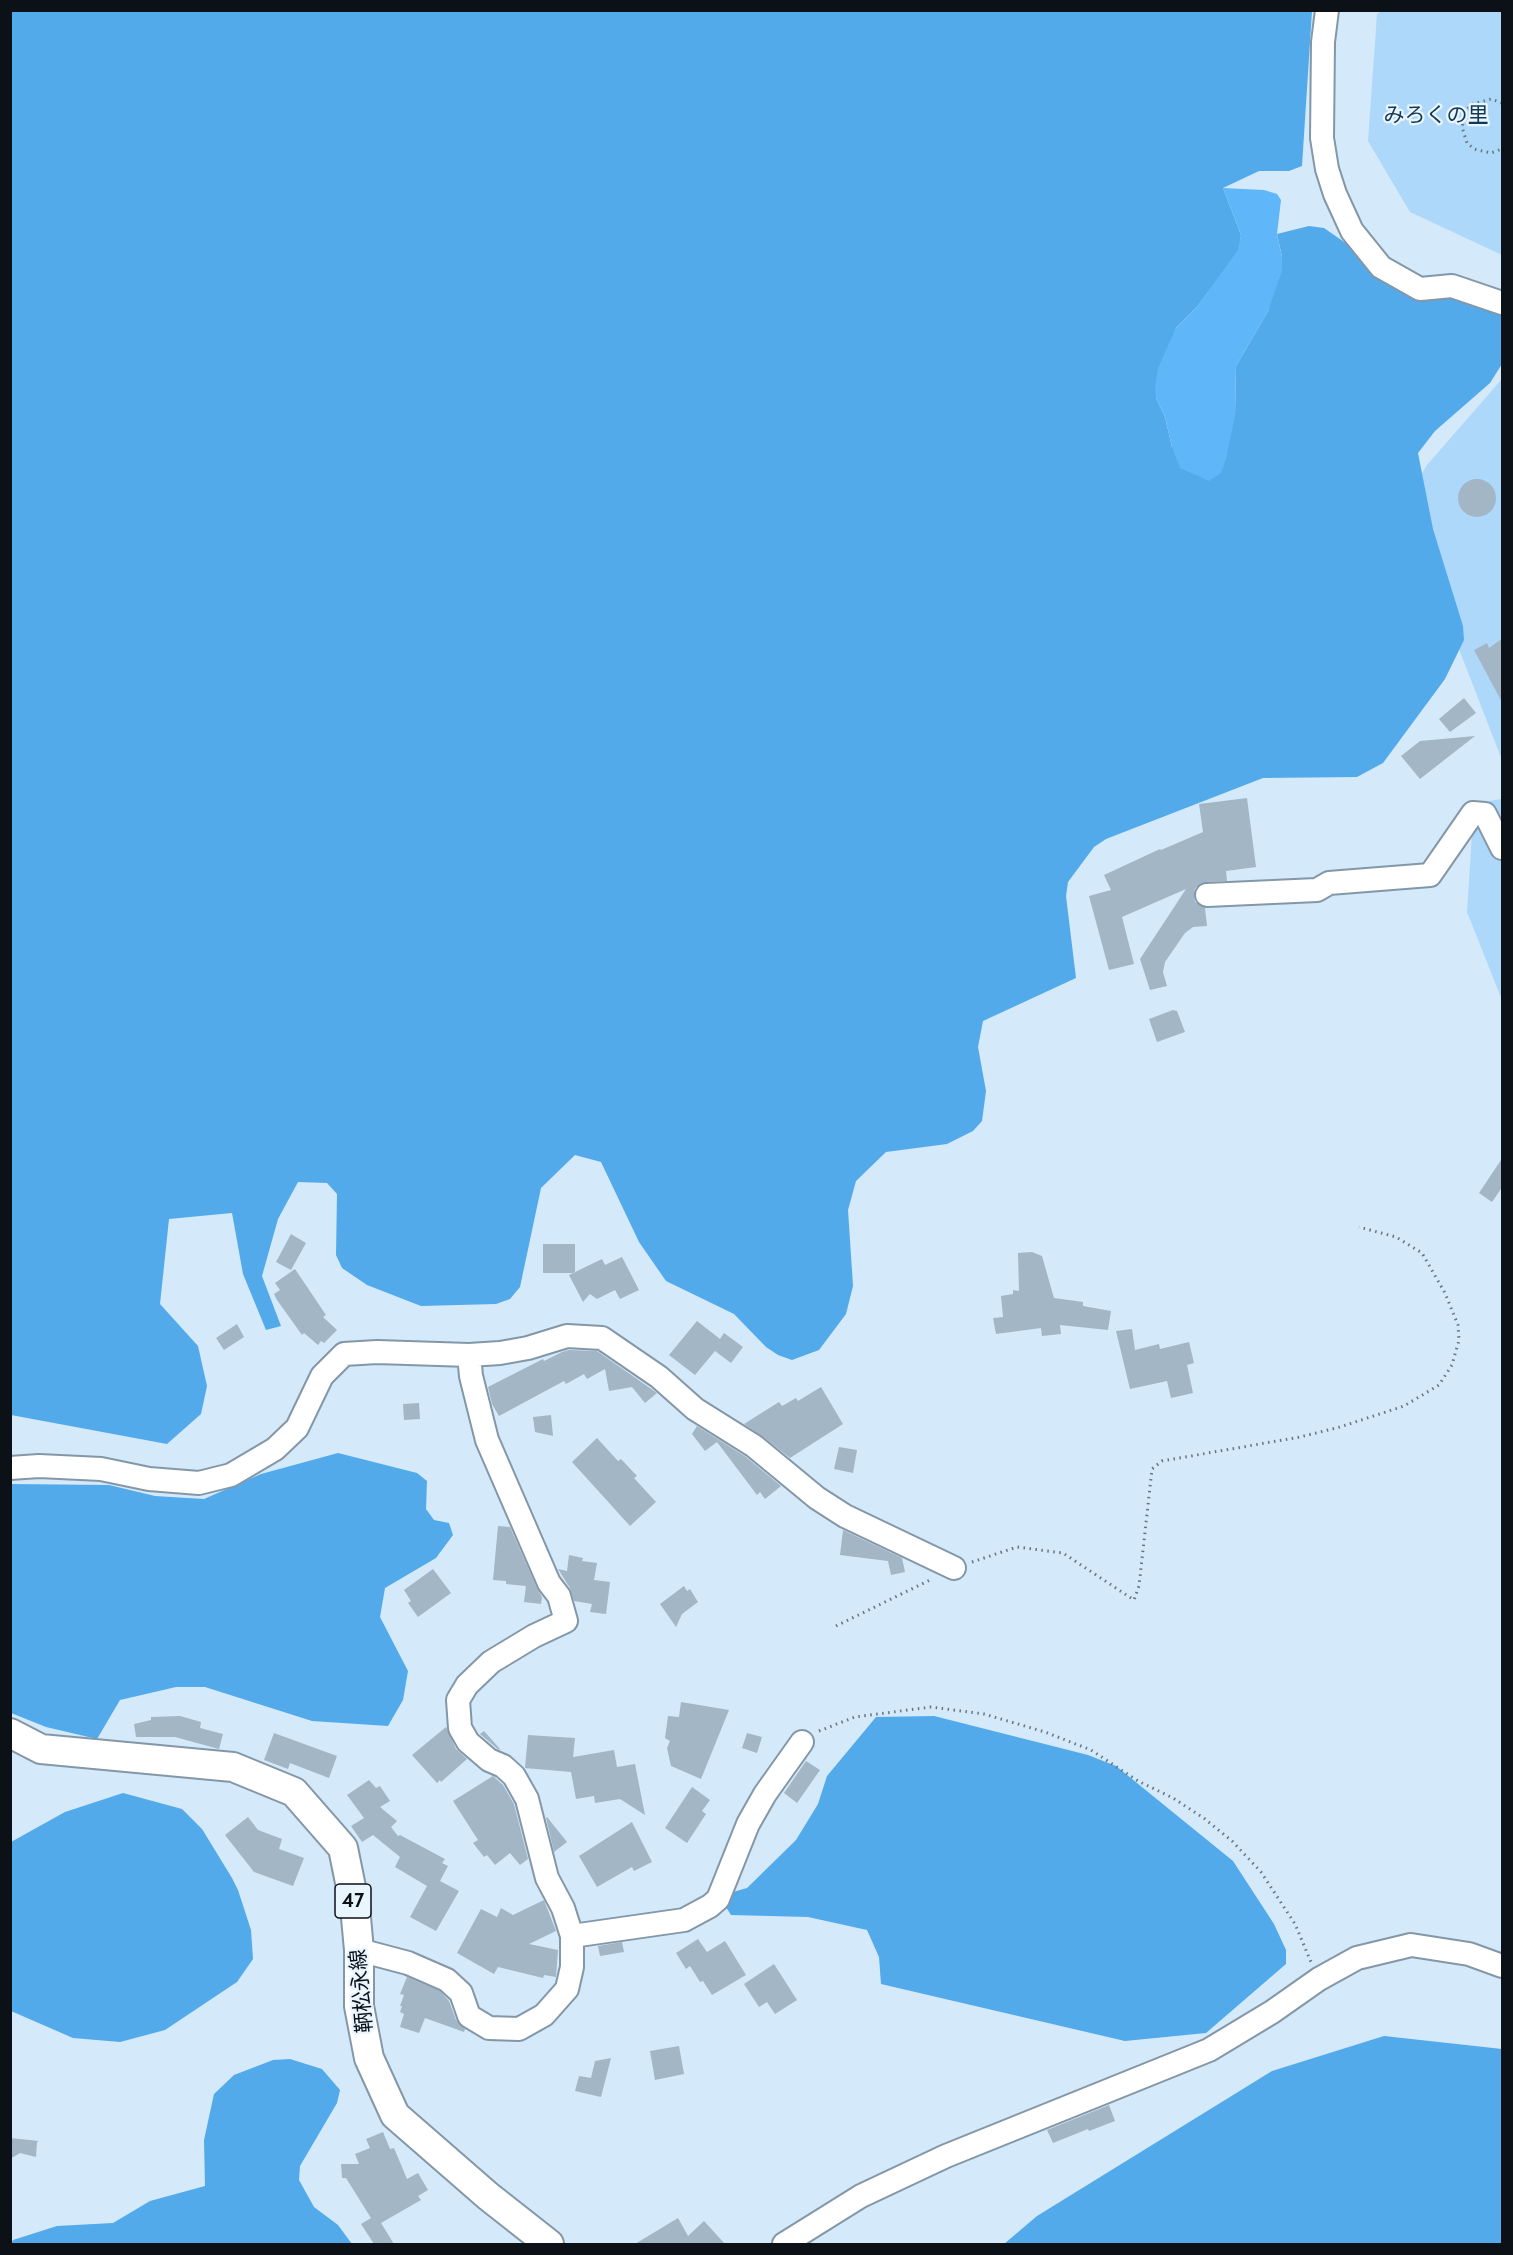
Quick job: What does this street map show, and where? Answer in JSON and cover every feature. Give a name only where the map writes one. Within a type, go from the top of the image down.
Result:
[{"type":"main road","name":"鞆松永線","points":[[10,1733],[41,1749],[232,1767],[294,1792],[343,1848],[355,1907],[359,1950],[358,2006],[369,2058],[395,2115],[488,2196],[549,2244]]},
{"type":"street","points":[[1327,10],[1323,42],[1322,138],[1327,169],[1335,194],[1352,231],[1381,267],[1420,289],[1452,286],[1503,303]]},
{"type":"street","points":[[1207,895],[1317,890],[1329,884],[1430,875],[1473,813],[1485,814],[1503,848]]},
{"type":"street","points":[[10,1468],[39,1466],[101,1470],[149,1479],[199,1483],[231,1475],[275,1449],[297,1428],[322,1376],[344,1354],[377,1352],[469,1355],[528,1348],[567,1336],[602,1338],[658,1377],[695,1409],[754,1446],[817,1498],[845,1516],[954,1568]]},
{"type":"street","points":[[359,1950],[408,1963],[447,1980],[462,1993],[469,2016],[489,2028],[519,2029],[543,2015],[567,1989],[572,1967],[572,1936],[563,1908],[547,1878],[527,1799],[514,1776],[503,1766],[489,1760],[468,1742],[460,1728],[458,1700],[467,1685],[491,1662],[534,1636],[566,1621],[559,1596],[549,1583],[487,1440],[471,1376],[469,1355]]},
{"type":"street","points":[[572,1936],[684,1920],[710,1906],[718,1899],[748,1824],[765,1794],[802,1742]]},
{"type":"street","points":[[784,2244],[861,2196],[946,2156],[1209,2050],[1272,2012],[1319,1979],[1357,1958],[1411,1945],[1469,1954],[1503,1966]]},
{"type":"path","points":[[1503,103],[1491,99],[1473,104],[1466,110],[1461,127],[1467,143],[1474,149],[1491,153],[1503,149]]},
{"type":"path","points":[[836,1626],[954,1568],[1017,1547],[1063,1553],[1134,1600],[1139,1586],[1152,1468],[1162,1461],[1300,1437],[1340,1427],[1404,1406],[1439,1385],[1452,1365],[1459,1340],[1458,1325],[1445,1293],[1422,1253],[1396,1237],[1359,1227]]},
{"type":"path","points":[[802,1742],[825,1727],[855,1717],[930,1707],[984,1714],[1045,1732],[1091,1750],[1138,1780],[1173,1798],[1205,1819],[1232,1841],[1261,1872],[1295,1924],[1319,1979]]},
{"type":"green space","name":"みろくの里","points":[[1383,10],[1502,11],[1502,255],[1410,212],[1368,141],[1377,14]]},
{"type":"green space","points":[[1502,379],[1502,760],[1403,505],[1427,465]]},
{"type":"green space","points":[[1502,799],[1502,1000],[1467,912],[1474,803]]},
{"type":"shaded area","points":[[10,11],[1312,11],[1302,166],[1289,171],[1259,171],[1223,188],[1241,235],[1239,250],[1197,307],[1176,328],[1156,398],[1165,417],[1172,447],[1235,416],[1236,366],[1268,311],[1282,257],[1277,234],[1309,226],[1324,228],[1350,246],[1440,288],[1502,309],[1502,364],[1490,383],[1435,431],[1418,453],[1433,529],[1463,626],[1464,640],[1445,679],[1383,763],[1357,777],[1263,778],[1106,839],[1094,847],[1068,882],[1066,896],[1076,978],[983,1021],[978,1047],[986,1091],[982,1121],[973,1131],[947,1144],[886,1152],[856,1181],[848,1210],[853,1286],[846,1314],[819,1350],[792,1360],[778,1355],[766,1347],[734,1314],[666,1281],[639,1242],[601,1162],[575,1155],[541,1188],[520,1287],[510,1299],[496,1304],[421,1306],[367,1285],[342,1268],[336,1255],[337,1194],[327,1183],[298,1182],[278,1219],[262,1276],[281,1326],[266,1330],[243,1274],[232,1213],[169,1219],[160,1304],[198,1346],[207,1386],[201,1414],[167,1444],[11,1415]]},
{"type":"shaded area","points":[[1223,188],[1264,190],[1277,194],[1281,200],[1277,234],[1282,257],[1282,271],[1268,311],[1236,366],[1235,416],[1226,459],[1221,473],[1209,481],[1180,468],[1155,389],[1158,368],[1176,328],[1197,307],[1238,250],[1241,235]]},
{"type":"shaded area","points":[[338,1453],[417,1473],[427,1481],[426,1509],[434,1520],[449,1523],[453,1535],[436,1558],[385,1588],[380,1617],[408,1671],[403,1700],[388,1726],[312,1721],[205,1687],[176,1687],[120,1700],[97,1739],[46,1727],[11,1713],[11,1484],[109,1485],[155,1496],[204,1499],[261,1474]]},
{"type":"shaded area","points":[[934,1716],[1088,1755],[1116,1766],[1233,1861],[1274,1924],[1286,1950],[1286,1964],[1206,2033],[1125,2041],[881,1984],[879,1957],[867,1930],[808,1917],[731,1915],[719,1896],[747,1888],[796,1840],[818,1804],[827,1776],[876,1717]]},
{"type":"shaded area","points":[[123,1793],[182,1809],[202,1829],[238,1890],[251,1930],[253,1959],[237,1982],[165,2030],[120,2042],[73,2038],[11,2011],[11,1842],[65,1812]]},
{"type":"shaded area","points":[[1384,2036],[1502,2049],[1502,2244],[1004,2244],[1037,2216],[1272,2071]]},
{"type":"shaded area","points":[[290,2059],[322,2069],[340,2090],[337,2103],[300,2166],[299,2180],[314,2207],[338,2225],[352,2244],[11,2244],[13,2240],[57,2226],[113,2223],[150,2201],[205,2186],[204,2140],[214,2094],[234,2075],[273,2060]]},
{"type":"building","points":[[1477,479],[1490,485],[1496,498],[1490,511],[1477,517],[1464,511],[1458,498],[1464,485]]},
{"type":"building","points":[[1503,638],[1503,704],[1474,650],[1487,643],[1489,648]]},
{"type":"building","points":[[1464,698],[1476,713],[1450,732],[1439,719]]},
{"type":"building","points":[[1475,736],[1420,779],[1401,756],[1420,741]]},
{"type":"building","points":[[1247,798],[1256,867],[1226,871],[1227,881],[1206,882],[1195,888],[1195,902],[1205,908],[1207,926],[1193,927],[1185,933],[1165,962],[1163,972],[1167,986],[1150,990],[1140,959],[1186,889],[1122,917],[1134,964],[1109,970],[1089,896],[1111,890],[1104,875],[1203,832],[1199,804]]},
{"type":"building","points":[[1173,1010],[1177,1011],[1185,1032],[1157,1042],[1149,1019]]},
{"type":"building","points":[[1503,1157],[1503,1186],[1492,1202],[1479,1193]]},
{"type":"building","points":[[291,1234],[306,1243],[291,1270],[276,1262]]},
{"type":"building","points":[[543,1244],[575,1244],[575,1273],[543,1273]]},
{"type":"building","points":[[1032,1252],[1042,1256],[1054,1298],[1083,1302],[1083,1306],[1111,1311],[1108,1330],[1060,1325],[1061,1334],[1042,1336],[1041,1328],[996,1334],[993,1318],[1003,1317],[1001,1296],[1013,1294],[1013,1290],[1019,1291],[1018,1253]]},
{"type":"building","points":[[622,1257],[639,1290],[620,1299],[615,1290],[597,1299],[590,1294],[583,1302],[569,1275],[602,1259],[605,1265]]},
{"type":"building","points":[[295,1269],[326,1315],[323,1317],[337,1330],[324,1343],[321,1341],[318,1345],[304,1333],[302,1335],[274,1294],[280,1290],[275,1283]]},
{"type":"building","points":[[697,1321],[720,1339],[724,1333],[743,1347],[731,1363],[715,1351],[695,1375],[669,1355]]},
{"type":"building","points":[[237,1324],[244,1337],[224,1350],[216,1338]]},
{"type":"building","points":[[1132,1329],[1135,1350],[1159,1344],[1160,1349],[1189,1342],[1194,1363],[1187,1365],[1193,1393],[1171,1398],[1167,1381],[1130,1389],[1116,1331]]},
{"type":"building","points":[[569,1350],[597,1351],[657,1393],[645,1403],[632,1387],[609,1391],[605,1369],[587,1379],[584,1374],[566,1384],[564,1381],[499,1416],[492,1404],[488,1387],[543,1359],[544,1361]]},
{"type":"building","points":[[821,1387],[843,1424],[790,1458],[744,1424],[779,1402],[782,1406],[796,1398],[798,1401]]},
{"type":"building","points":[[419,1403],[420,1419],[404,1420],[403,1404]]},
{"type":"building","points":[[551,1415],[553,1436],[535,1432],[533,1417]]},
{"type":"building","points":[[697,1426],[746,1457],[781,1486],[765,1499],[760,1492],[757,1495],[717,1442],[705,1451],[692,1434]]},
{"type":"building","points":[[597,1438],[618,1461],[621,1459],[637,1476],[634,1478],[656,1502],[630,1526],[572,1462]]},
{"type":"building","points":[[839,1447],[857,1450],[853,1473],[834,1469]]},
{"type":"building","points":[[498,1526],[510,1527],[542,1597],[541,1604],[524,1602],[526,1586],[493,1580]]},
{"type":"building","points":[[843,1530],[902,1558],[905,1572],[891,1575],[888,1561],[840,1555]]},
{"type":"building","points":[[569,1555],[583,1558],[582,1561],[597,1563],[594,1580],[610,1582],[606,1614],[590,1612],[592,1604],[574,1601],[570,1588],[558,1569],[567,1571]]},
{"type":"building","points":[[433,1569],[451,1593],[418,1617],[408,1603],[411,1601],[404,1590]]},
{"type":"building","points":[[684,1586],[687,1591],[690,1589],[698,1602],[682,1614],[676,1627],[660,1604]]},
{"type":"building","points":[[681,1702],[729,1710],[701,1779],[671,1766],[667,1748],[670,1741],[665,1738],[668,1716],[679,1717]]},
{"type":"building","points":[[180,1716],[201,1722],[200,1728],[223,1734],[219,1749],[175,1737],[136,1737],[134,1724],[151,1720],[151,1717]]},
{"type":"building","points":[[446,1727],[456,1749],[467,1759],[437,1783],[412,1755]]},
{"type":"building","points":[[484,1731],[500,1749],[499,1750],[480,1734]]},
{"type":"building","points":[[274,1733],[337,1756],[329,1778],[290,1763],[288,1769],[264,1760]]},
{"type":"building","points":[[747,1733],[762,1737],[757,1753],[742,1748]]},
{"type":"building","points":[[528,1735],[575,1738],[573,1757],[614,1750],[617,1767],[635,1764],[645,1815],[620,1799],[595,1803],[594,1796],[576,1799],[571,1772],[525,1768]]},
{"type":"building","points":[[806,1761],[820,1770],[797,1803],[784,1793]]},
{"type":"building","points":[[493,1776],[503,1785],[514,1804],[528,1859],[520,1865],[510,1853],[495,1865],[487,1855],[484,1857],[473,1843],[478,1840],[453,1801]]},
{"type":"building","points":[[369,1780],[376,1788],[380,1786],[390,1801],[380,1807],[397,1821],[391,1827],[398,1836],[445,1859],[442,1863],[448,1866],[440,1881],[459,1891],[436,1931],[410,1917],[427,1886],[395,1867],[400,1857],[373,1835],[362,1842],[351,1826],[364,1818],[347,1795]]},
{"type":"building","points":[[692,1787],[710,1800],[702,1811],[706,1814],[687,1843],[665,1828]]},
{"type":"building","points":[[248,1817],[258,1830],[282,1839],[279,1849],[304,1858],[293,1886],[254,1872],[225,1835]]},
{"type":"building","points":[[546,1818],[567,1842],[554,1852]]},
{"type":"building","points":[[632,1822],[652,1862],[634,1871],[632,1867],[597,1887],[579,1856]]},
{"type":"building","points":[[544,1900],[556,1931],[529,1944],[558,1950],[556,1977],[544,1975],[543,1978],[498,1967],[494,1974],[457,1953],[481,1909],[497,1917],[501,1908],[513,1915]]},
{"type":"building","points":[[698,1939],[707,1952],[725,1941],[746,1975],[712,1995],[690,1966],[686,1969],[676,1953]]},
{"type":"building","points":[[622,1942],[624,1952],[600,1956],[598,1946]]},
{"type":"building","points":[[774,1964],[797,2000],[775,2014],[767,2002],[759,2007],[744,1984]]},
{"type":"building","points":[[407,1977],[440,1991],[449,2001],[456,2020],[465,2029],[464,2032],[425,2018],[419,2033],[400,2027],[404,2014],[400,2012],[402,2006],[400,2006],[404,1995],[400,1994]]},
{"type":"building","points":[[679,2046],[684,2074],[655,2080],[650,2051]]},
{"type":"building","points":[[611,2058],[601,2097],[575,2091],[579,2076],[591,2078],[595,2061]]},
{"type":"building","points":[[1109,2105],[1115,2121],[1053,2143],[1047,2130]]},
{"type":"building","points":[[383,2132],[390,2149],[394,2148],[407,2179],[418,2173],[428,2190],[418,2196],[421,2200],[381,2223],[394,2244],[374,2244],[361,2224],[371,2218],[346,2178],[342,2178],[341,2164],[359,2164],[355,2154],[370,2148],[366,2139]]},
{"type":"building","points":[[10,2138],[39,2141],[36,2157],[20,2153],[10,2159]]},
{"type":"building","points":[[678,2218],[688,2236],[704,2221],[725,2244],[635,2244]]}]
